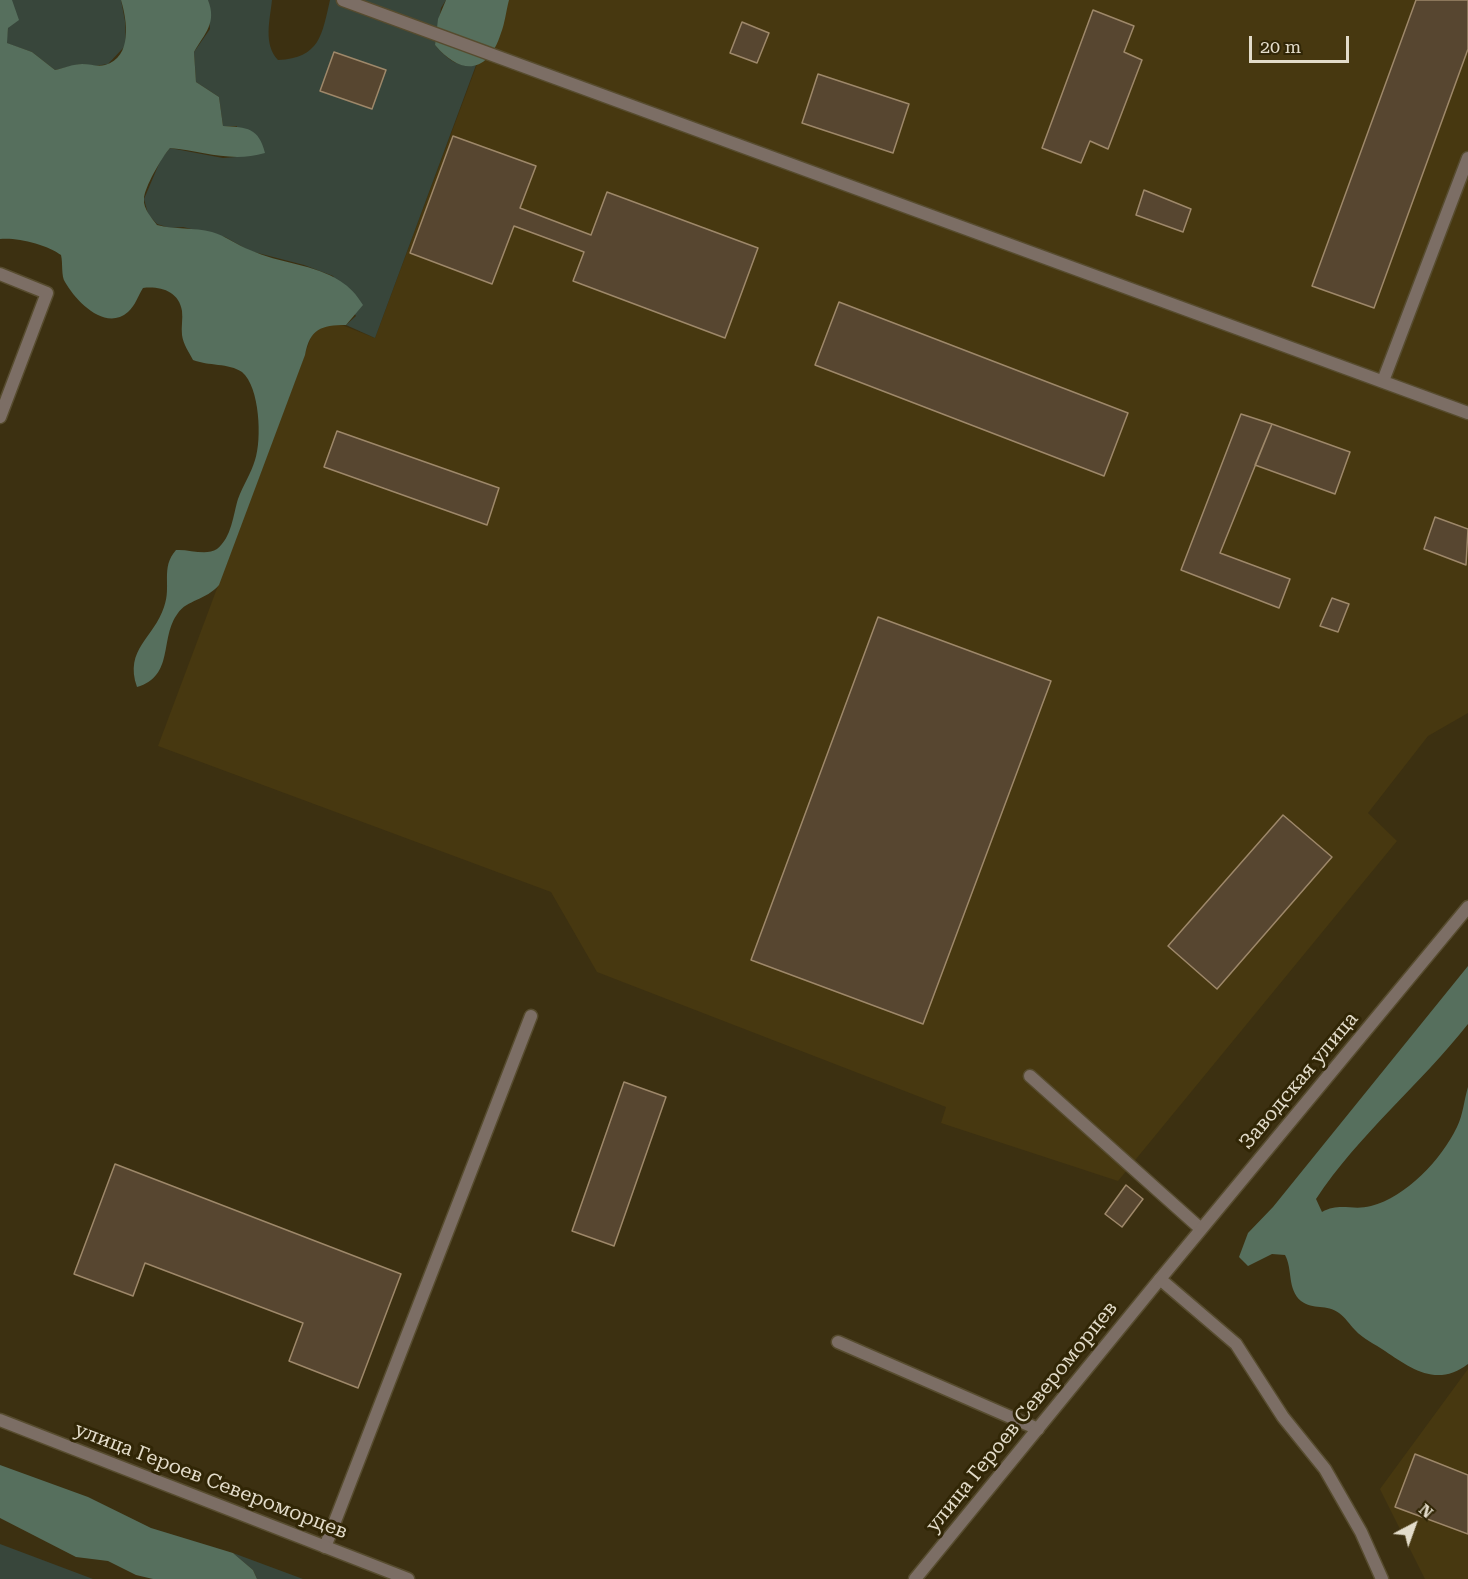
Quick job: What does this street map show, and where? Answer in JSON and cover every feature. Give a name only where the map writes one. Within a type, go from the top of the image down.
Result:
[{"type":"street","points":[[343,0],[1468,413]]},
{"type":"street","points":[[1383,381],[1468,158]]},
{"type":"street","points":[[0,274],[47,293],[0,417]]},
{"type":"street","name":"Заводская улица","points":[[1160,1280],[1468,907]]},
{"type":"street","points":[[326,1547],[531,1016]]},
{"type":"street","points":[[1030,1076],[1201,1229]]},
{"type":"street","points":[[1160,1280],[1236,1344],[1283,1417],[1325,1469],[1361,1532],[1382,1579]]},
{"type":"street","name":"улица Героев Североморцев","points":[[915,1579],[1160,1280]]},
{"type":"street","points":[[838,1342],[1038,1429]]},
{"type":"street","name":"улица Героев Североморцев","points":[[0,1420],[408,1579]]},
{"type":"shaded area","points":[[501,0],[1468,0],[1468,713],[1428,736],[1368,813],[1397,841],[1118,1181],[941,1123],[946,1107],[597,972],[551,892],[158,746],[319,316],[375,338]]},
{"type":"shaded area","points":[[1468,1369],[1468,1579],[1425,1579],[1380,1489]]},
{"type":"green space","points":[[0,0],[12,0],[19,20],[8,28],[7,43],[32,52],[55,70],[79,64],[99,66],[114,61],[124,46],[126,37],[121,0],[208,0],[210,22],[194,52],[196,82],[219,97],[223,126],[251,130],[259,138],[265,153],[229,157],[170,148],[158,165],[147,188],[144,199],[146,210],[157,225],[212,232],[265,256],[327,274],[341,281],[353,291],[363,305],[346,325],[323,328],[310,339],[219,585],[208,594],[186,605],[178,613],[172,623],[162,665],[149,682],[137,687],[134,663],[137,653],[164,607],[167,570],[171,557],[176,550],[213,551],[222,544],[229,532],[238,499],[257,451],[259,427],[256,401],[253,389],[242,372],[231,367],[193,360],[183,338],[180,304],[173,294],[162,289],[143,288],[128,312],[119,317],[101,316],[92,312],[70,290],[63,276],[61,255],[32,242],[0,239]]},
{"type":"green space","points":[[12,0],[121,0],[126,45],[108,64],[95,66],[81,64],[55,70],[32,52],[6,43]]},
{"type":"green space","points":[[208,0],[272,0],[269,39],[273,54],[278,60],[303,55],[311,49],[321,34],[330,0],[446,0],[441,8],[435,45],[458,64],[476,65],[375,338],[346,325],[356,316],[333,276],[304,265],[250,251],[225,237],[183,227],[170,228],[157,224],[148,214],[144,199],[161,159],[170,148],[223,158],[236,157],[237,126],[223,126],[219,97],[196,82],[194,52],[210,29]]},
{"type":"green space","points":[[446,0],[509,0],[495,47],[489,57],[481,63],[464,66],[454,62],[435,45],[438,19]]},
{"type":"green space","points":[[1468,966],[1468,1024],[1370,1131],[1316,1199],[1322,1212],[1340,1207],[1364,1207],[1384,1201],[1409,1186],[1432,1164],[1450,1140],[1461,1118],[1468,1087],[1468,1364],[1457,1371],[1435,1375],[1404,1364],[1365,1339],[1334,1310],[1301,1301],[1294,1291],[1285,1255],[1272,1254],[1248,1266],[1239,1257],[1248,1233],[1273,1207]]},
{"type":"green space","points":[[0,1465],[88,1497],[151,1528],[233,1553],[253,1570],[257,1579],[153,1579],[136,1575],[108,1561],[76,1557],[0,1518]]},
{"type":"green space","points":[[0,1544],[93,1579],[0,1579]]},
{"type":"green space","points":[[233,1553],[303,1579],[257,1579],[253,1570]]},
{"type":"building","points":[[1416,0],[1468,0],[1468,49],[1374,308],[1312,286]]},
{"type":"building","points":[[1093,10],[1134,26],[1124,52],[1142,60],[1108,149],[1090,141],[1081,163],[1042,148]]},
{"type":"building","points":[[742,22],[769,33],[757,63],[730,53]]},
{"type":"building","points":[[334,52],[386,70],[372,109],[320,91]]},
{"type":"building","points":[[818,74],[909,104],[893,153],[802,123]]},
{"type":"building","points":[[453,136],[536,166],[520,208],[591,235],[607,192],[758,248],[725,338],[573,281],[584,252],[514,226],[492,284],[410,253]]},
{"type":"building","points":[[1144,190],[1191,209],[1183,232],[1136,215]]},
{"type":"building","points":[[839,302],[1128,413],[1104,476],[815,365]]},
{"type":"building","points":[[1241,414],[1272,424],[1220,553],[1290,579],[1279,608],[1181,570]]},
{"type":"building","points":[[1272,424],[1350,452],[1335,494],[1255,465]]},
{"type":"building","points":[[337,431],[499,488],[487,525],[324,467]]},
{"type":"building","points":[[1435,517],[1468,529],[1466,565],[1424,549]]},
{"type":"building","points":[[1332,598],[1349,604],[1338,632],[1320,626]]},
{"type":"building","points":[[878,617],[1051,681],[923,1024],[751,960]]},
{"type":"building","points":[[1283,815],[1332,857],[1217,989],[1168,946]]},
{"type":"building","points":[[624,1082],[666,1097],[614,1246],[572,1231]]},
{"type":"building","points":[[115,1164],[401,1274],[358,1388],[289,1361],[303,1323],[145,1263],[133,1296],[74,1274]]},
{"type":"building","points":[[1126,1185],[1143,1199],[1122,1227],[1105,1214]]},
{"type":"building","points":[[1415,1454],[1468,1475],[1468,1534],[1395,1507]]}]
